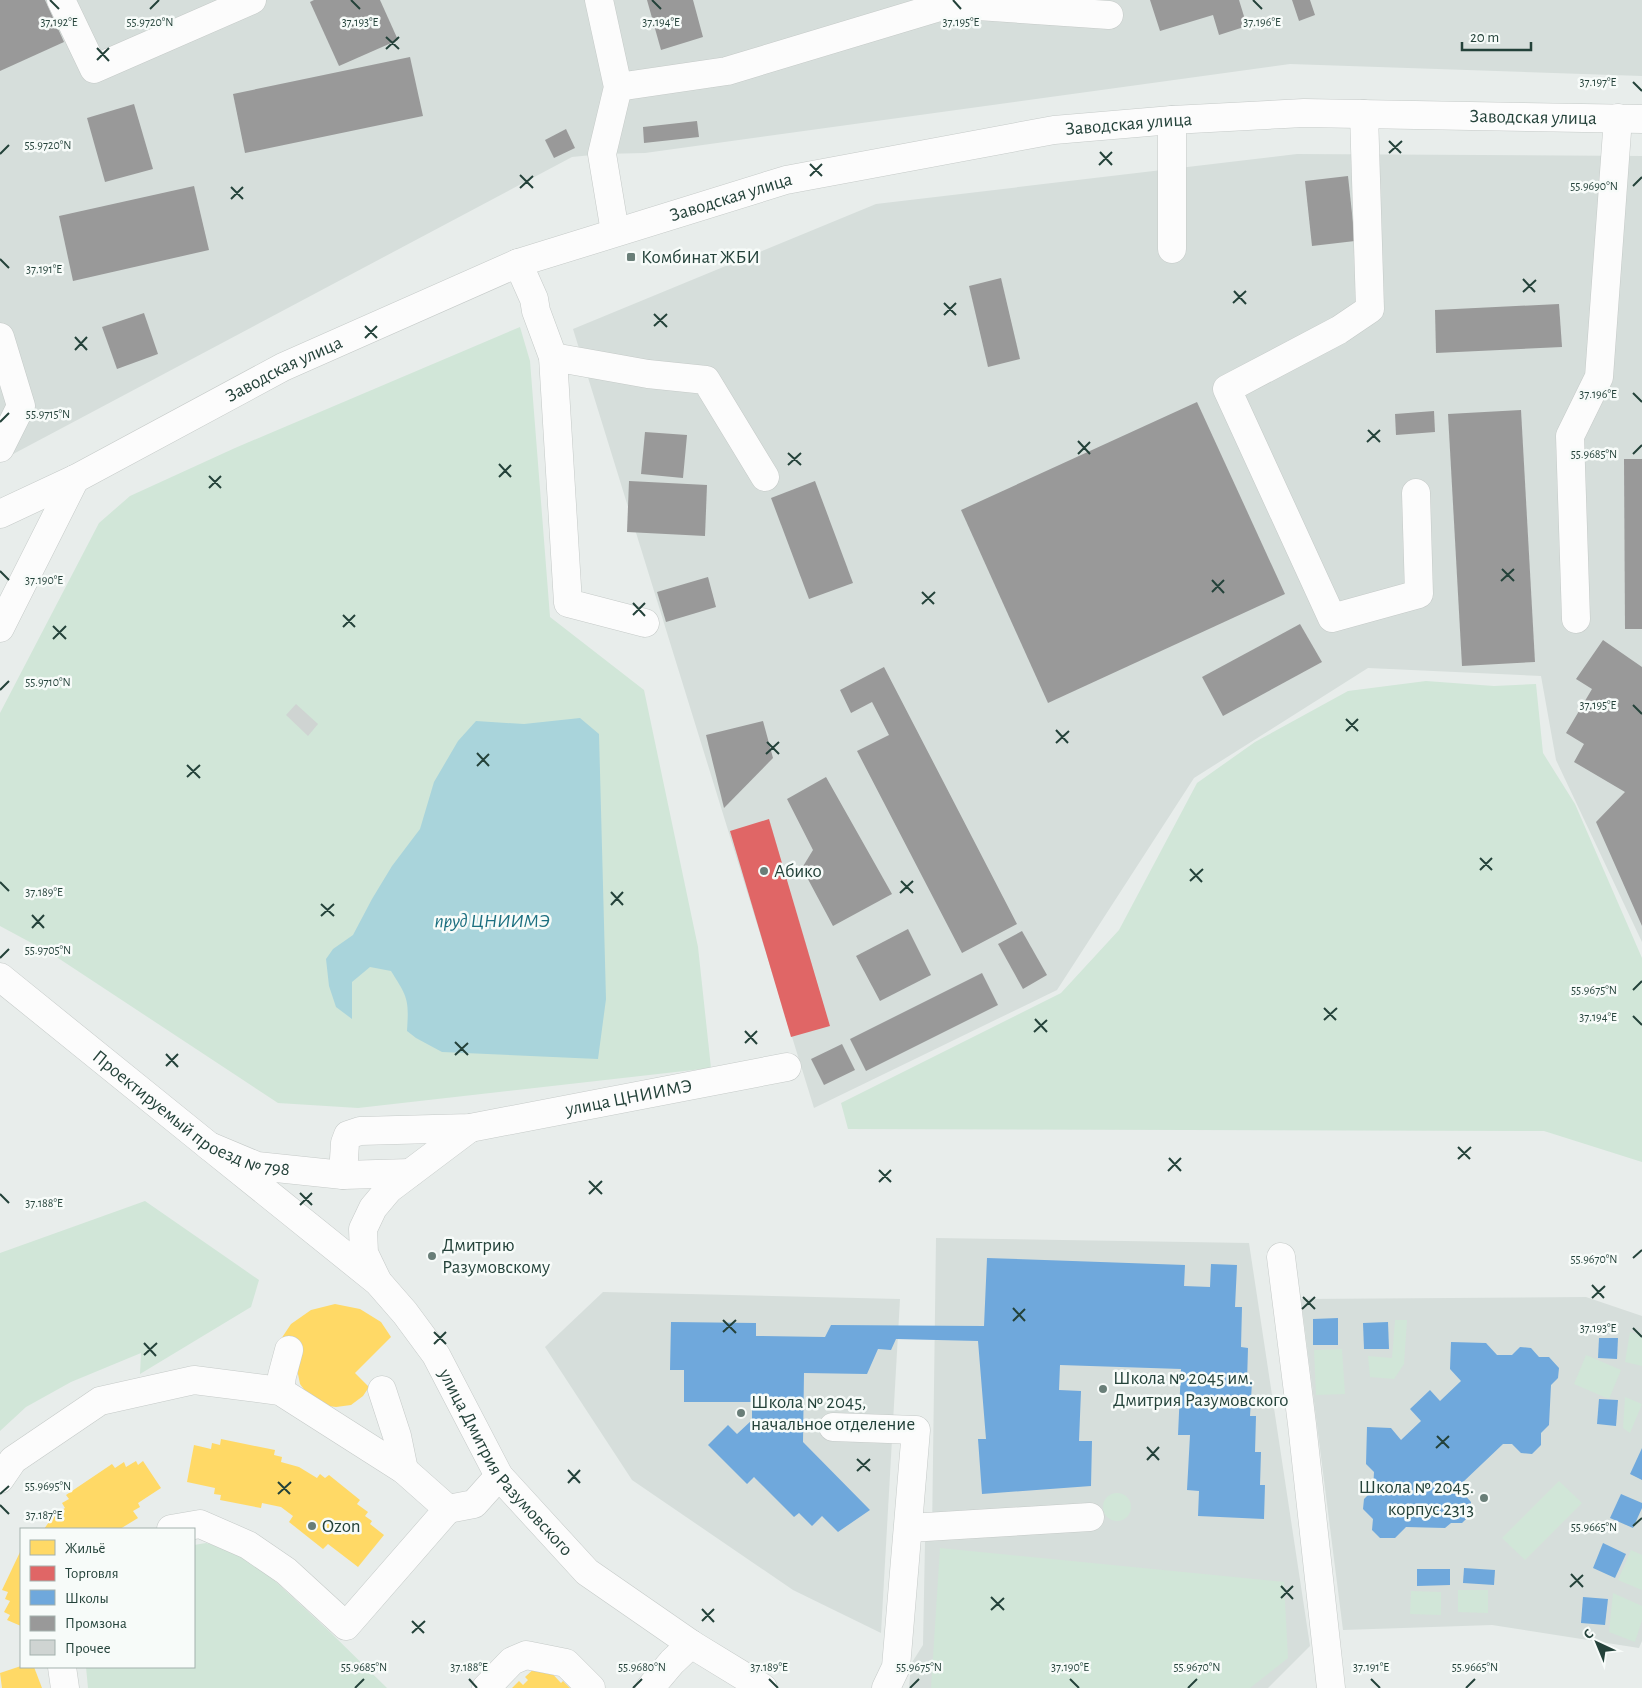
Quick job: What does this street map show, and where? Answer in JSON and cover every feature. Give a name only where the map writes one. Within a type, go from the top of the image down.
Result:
[{"type":"street","points":[[61,0],[94,69],[252,0]]},
{"type":"street","points":[[599,0],[618,88],[602,154],[615,232]]},
{"type":"street","points":[[618,88],[727,72],[949,4],[983,3],[1109,15]]},
{"type":"street","name":"Заводская улица","points":[[0,514],[75,479],[283,366],[518,263],[786,180],[1054,130],[1172,120],[1304,113],[1630,118]]},
{"type":"street","points":[[1364,114],[1370,309],[1340,330],[1227,389],[1332,618],[1419,594],[1416,493]]},
{"type":"street","points":[[1576,620],[1570,436],[1599,377],[1630,118]]},
{"type":"street","points":[[1172,120],[1172,249]]},
{"type":"street","points":[[518,263],[534,299],[536,311],[554,357],[568,603],[646,623]]},
{"type":"street","points":[[0,337],[21,406],[0,448]]},
{"type":"street","points":[[554,357],[648,374],[706,380],[766,477]]},
{"type":"street","points":[[0,628],[75,479]]},
{"type":"street","name":"Проектируемый проезд № 798","points":[[0,976],[209,1146],[257,1166],[343,1175],[410,1173]]},
{"type":"street","name":"улица ЦНИИМЭ","points":[[343,1175],[345,1143],[348,1135],[360,1131],[470,1128],[787,1067]]},
{"type":"street","name":"улица ЦНИИМЭ","points":[[378,1282],[364,1253],[363,1229],[373,1208],[389,1189],[470,1128]]},
{"type":"street","name":"улица Дмитрия Разумовского","points":[[209,1146],[378,1282],[405,1313],[436,1355],[499,1476],[587,1572],[690,1644],[763,1688]]},
{"type":"street","points":[[1281,1257],[1302,1424],[1331,1688]]},
{"type":"street","points":[[280,1391],[289,1350]]},
{"type":"street","points":[[0,1479],[14,1460],[100,1401],[194,1380],[280,1391],[404,1470],[448,1509]]},
{"type":"street","points":[[382,1390],[397,1436],[404,1470]]},
{"type":"street","points":[[833,1427],[916,1430],[896,1667],[886,1688]]},
{"type":"street","points":[[177,1528],[200,1524],[248,1545],[286,1571],[346,1626],[448,1509],[474,1504],[499,1476]]},
{"type":"street","points":[[909,1528],[1090,1517]]},
{"type":"street","points":[[650,1688],[690,1644]]},
{"type":"street","points":[[486,1688],[512,1662],[526,1655],[566,1663],[591,1688]]},
{"type":"street","points":[[62,1668],[65,1688]]},
{"type":"shaded area","points":[[0,0],[1642,0],[1642,76],[1290,64],[645,153],[572,157],[0,461]]},
{"type":"shaded area","points":[[1297,154],[1642,156],[1642,942],[1556,760],[1541,676],[1368,668],[1194,778],[1057,990],[814,1108],[573,329],[876,204]]},
{"type":"shaded area","name":"Школа № 2045 им. Дмитрия Разумовского","points":[[936,1238],[1249,1243],[1310,1646],[1268,1688],[909,1688],[911,1664],[923,1645],[925,1542],[932,1534]]},
{"type":"shaded area","name":"Школа № 2045, начальное отделение","points":[[603,1292],[900,1299],[881,1633],[793,1590],[632,1480],[545,1347]]},
{"type":"shaded area","name":"Школа № 2045. корпус 2313","points":[[1586,1297],[1642,1316],[1642,1641],[1639,1648],[1492,1625],[1343,1630],[1301,1299]]},
{"type":"green space","points":[[520,327],[530,361],[550,617],[644,690],[698,947],[711,1068],[358,1108],[278,1103],[52,954],[0,926],[0,713],[99,523],[130,496],[235,448]]},
{"type":"green space","points":[[1426,681],[1494,686],[1536,684],[1543,753],[1575,804],[1642,958],[1642,1162],[1544,1131],[848,1129],[841,1103],[1061,993],[1119,930],[1197,783],[1255,742],[1348,691]]},
{"type":"green space","points":[[145,1201],[259,1280],[251,1307],[140,1374],[141,1353],[71,1382],[26,1407],[0,1431],[0,1253]]},
{"type":"green space","points":[[1395,1320],[1407,1320],[1404,1364],[1394,1379],[1370,1377],[1368,1356],[1392,1358]]},
{"type":"green space","points":[[1630,1332],[1642,1335],[1642,1366],[1625,1362]]},
{"type":"green space","points":[[1342,1349],[1345,1394],[1316,1395],[1314,1350]]},
{"type":"green space","points":[[1586,1355],[1621,1370],[1609,1399],[1574,1384]]},
{"type":"green space","points":[[1625,1397],[1642,1404],[1630,1433],[1623,1428]]},
{"type":"green space","points":[[1559,1481],[1582,1503],[1525,1560],[1502,1538]]},
{"type":"green space","points":[[1117,1493],[1127,1497],[1131,1507],[1127,1517],[1117,1521],[1107,1517],[1103,1507],[1107,1497]]},
{"type":"green space","points":[[206,1543],[246,1554],[387,1688],[88,1688],[86,1668],[195,1668],[195,1545]]},
{"type":"green space","points":[[940,1548],[1284,1582],[1288,1658],[1250,1688],[931,1688]]},
{"type":"green space","points":[[1631,1550],[1642,1555],[1642,1590],[1618,1580]]},
{"type":"green space","points":[[1458,1590],[1488,1590],[1488,1613],[1458,1612]]},
{"type":"green space","points":[[1411,1591],[1441,1592],[1441,1615],[1410,1614]]},
{"type":"green space","points":[[1613,1593],[1642,1606],[1642,1620],[1635,1642],[1609,1632]]},
{"type":"water","name":"пруд ЦНИИМЭ","points":[[580,718],[599,734],[606,999],[598,1059],[442,1052],[407,1031],[408,1012],[406,999],[391,971],[370,967],[352,982],[352,1019],[336,1007],[329,986],[326,959],[333,949],[353,935],[392,866],[420,829],[434,782],[458,741],[476,721],[524,724]]},
{"type":"building: Жильё","points":[[335,1304],[360,1309],[381,1322],[391,1337],[355,1373],[369,1387],[363,1396],[351,1405],[336,1407],[321,1405],[309,1396],[300,1384],[297,1369],[277,1345],[291,1324],[311,1310]]},
{"type":"building: Жильё","points":[[221,1439],[275,1450],[274,1455],[282,1457],[281,1462],[299,1467],[317,1478],[320,1474],[325,1478],[329,1475],[360,1500],[357,1504],[368,1512],[365,1516],[372,1521],[370,1524],[384,1535],[358,1567],[328,1544],[323,1549],[289,1522],[293,1516],[281,1507],[262,1503],[261,1508],[220,1500],[221,1495],[214,1494],[215,1488],[187,1482],[194,1445],[211,1449],[212,1443],[220,1445]]},
{"type":"building: Жильё","points":[[136,1461],[138,1465],[143,1461],[161,1488],[138,1503],[140,1507],[133,1511],[138,1518],[122,1528],[45,1528],[54,1515],[65,1508],[62,1503],[69,1499],[66,1495],[112,1464],[115,1468],[124,1462],[126,1467]]},
{"type":"building: Жильё","points":[[20,1552],[20,1626],[7,1620],[10,1615],[4,1612],[10,1601],[5,1599],[8,1592],[2,1590]]},
{"type":"building: Жильё","points":[[20,1666],[20,1668],[34,1668],[42,1688],[2,1688],[0,1673]]},
{"type":"building: Жильё","points":[[537,1666],[546,1667],[561,1683],[563,1681],[570,1688],[512,1688],[519,1681],[523,1685],[528,1680],[525,1677]]},
{"type":"building: Торговля","points":[[769,819],[830,1026],[791,1037],[730,831]]},
{"type":"building: Школы","points":[[987,1258],[1185,1265],[1184,1286],[1210,1287],[1211,1264],[1237,1265],[1235,1307],[1242,1307],[1241,1347],[1248,1348],[1247,1382],[1252,1382],[1250,1416],[1256,1416],[1255,1452],[1261,1452],[1260,1485],[1265,1485],[1264,1519],[1198,1516],[1199,1491],[1187,1490],[1190,1435],[1178,1435],[1181,1369],[1060,1365],[1059,1390],[1081,1391],[1079,1441],[1092,1441],[1091,1486],[982,1494],[978,1439],[986,1439],[978,1341],[896,1339],[891,1350],[878,1349],[867,1374],[804,1373],[803,1442],[870,1510],[838,1532],[822,1516],[812,1526],[799,1513],[794,1517],[754,1477],[747,1484],[708,1445],[728,1425],[737,1434],[752,1420],[752,1402],[684,1402],[684,1370],[670,1370],[671,1322],[756,1323],[756,1336],[825,1337],[831,1325],[984,1326]]},
{"type":"building: Школы","points":[[1338,1318],[1338,1345],[1313,1345],[1313,1319]]},
{"type":"building: Школы","points":[[1388,1322],[1389,1349],[1364,1349],[1363,1323]]},
{"type":"building: Школы","points":[[1599,1338],[1618,1338],[1617,1359],[1598,1358]]},
{"type":"building: Школы","points":[[1451,1342],[1486,1343],[1497,1355],[1512,1355],[1520,1347],[1531,1348],[1539,1357],[1549,1357],[1559,1368],[1558,1378],[1551,1385],[1549,1425],[1541,1433],[1541,1445],[1532,1454],[1521,1453],[1512,1444],[1503,1444],[1462,1483],[1462,1492],[1471,1502],[1471,1514],[1462,1523],[1451,1523],[1445,1528],[1406,1527],[1395,1538],[1380,1538],[1372,1530],[1373,1519],[1363,1509],[1364,1499],[1373,1490],[1374,1472],[1366,1464],[1367,1427],[1391,1428],[1401,1440],[1421,1421],[1410,1409],[1430,1390],[1440,1401],[1461,1381],[1450,1369]]},
{"type":"building: Школы","points":[[1599,1399],[1618,1400],[1616,1426],[1597,1424]]},
{"type":"building: Школы","points":[[1642,1448],[1642,1480],[1630,1474]]},
{"type":"building: Школы","points":[[1621,1494],[1642,1503],[1642,1508],[1633,1528],[1610,1518]]},
{"type":"building: Школы","points":[[1603,1543],[1626,1554],[1615,1578],[1593,1568]]},
{"type":"building: Школы","points":[[1464,1568],[1495,1570],[1494,1585],[1463,1583]]},
{"type":"building: Школы","points":[[1417,1569],[1450,1569],[1450,1585],[1417,1586]]},
{"type":"building: Школы","points":[[1583,1597],[1608,1599],[1605,1625],[1581,1623]]},
{"type":"building: Промзона","points":[[0,0],[45,0],[64,42],[0,71]]},
{"type":"building: Промзона","points":[[314,0],[380,0],[398,40],[339,66],[310,2]]},
{"type":"building: Промзона","points":[[647,0],[693,0],[703,37],[661,50]]},
{"type":"building: Промзона","points":[[1150,0],[1239,0],[1247,26],[1219,35],[1213,15],[1160,31]]},
{"type":"building: Промзона","points":[[1292,0],[1310,0],[1315,15],[1299,21]]},
{"type":"building: Промзона","points":[[410,57],[423,116],[245,153],[233,94]]},
{"type":"building: Промзона","points":[[134,104],[153,169],[105,182],[87,118]]},
{"type":"building: Промзона","points":[[697,121],[699,137],[644,143],[643,127]]},
{"type":"building: Промзона","points":[[566,129],[575,148],[554,158],[545,140]]},
{"type":"building: Промзона","points":[[1348,176],[1355,241],[1312,246],[1305,181]]},
{"type":"building: Промзона","points":[[194,186],[209,250],[73,281],[59,216]]},
{"type":"building: Промзона","points":[[1001,278],[1020,359],[988,367],[969,286]]},
{"type":"building: Промзона","points":[[1559,304],[1562,347],[1436,353],[1435,310]]},
{"type":"building: Промзона","points":[[144,313],[158,354],[117,369],[102,327]]},
{"type":"building: Промзона","points":[[1197,402],[1285,594],[1048,703],[961,510]]},
{"type":"building: Промзона","points":[[1521,410],[1535,662],[1462,666],[1448,414]]},
{"type":"building: Промзона","points":[[1434,411],[1435,432],[1396,435],[1395,414]]},
{"type":"building: Промзона","points":[[645,432],[687,435],[683,478],[641,474]]},
{"type":"building: Промзона","points":[[1624,459],[1642,459],[1642,629],[1625,629]]},
{"type":"building: Промзона","points":[[629,481],[707,485],[705,536],[627,532]]},
{"type":"building: Промзона","points":[[815,481],[853,583],[809,599],[771,498]]},
{"type":"building: Промзона","points":[[708,577],[716,607],[666,622],[657,592]]},
{"type":"building: Промзона","points":[[1300,624],[1322,662],[1223,716],[1202,677]]},
{"type":"building: Промзона","points":[[1603,640],[1642,667],[1642,926],[1596,822],[1625,792],[1574,762],[1584,744],[1566,733],[1592,689],[1576,679]]},
{"type":"building: Промзона","points":[[884,667],[1017,924],[962,953],[857,751],[889,735],[872,702],[851,713],[840,690]]},
{"type":"building: Промзона","points":[[763,721],[773,758],[724,808],[706,735]]},
{"type":"building: Промзона","points":[[826,777],[892,894],[833,926],[802,868],[813,850],[787,799]]},
{"type":"building: Промзона","points":[[908,929],[931,975],[880,1001],[856,956]]},
{"type":"building: Промзона","points":[[1022,931],[1047,975],[1023,989],[998,944]]},
{"type":"building: Промзона","points":[[982,973],[998,1005],[866,1071],[850,1039]]},
{"type":"building: Промзона","points":[[842,1044],[855,1070],[824,1085],[811,1059]]},
{"type":"building: Прочее","points":[[296,704],[318,724],[308,736],[286,715]]},
{"type":"place","name":"Комбинат ЖБИ","points":[[631,257]]},
{"type":"place","name":"Абико","points":[[764,871]]},
{"type":"place","name":"Дмитрию Разумовскому","points":[[432,1256]]},
{"type":"place","name":"Школа № 2045 им. Дмитрия Разумовского","points":[[1103,1389]]},
{"type":"place","name":"Школа № 2045, начальное отделение","points":[[741,1413]]},
{"type":"place","name":"Школа № 2045. корпус 2313","points":[[1484,1498]]},
{"type":"place","name":"Ozon","points":[[312,1526]]}]
